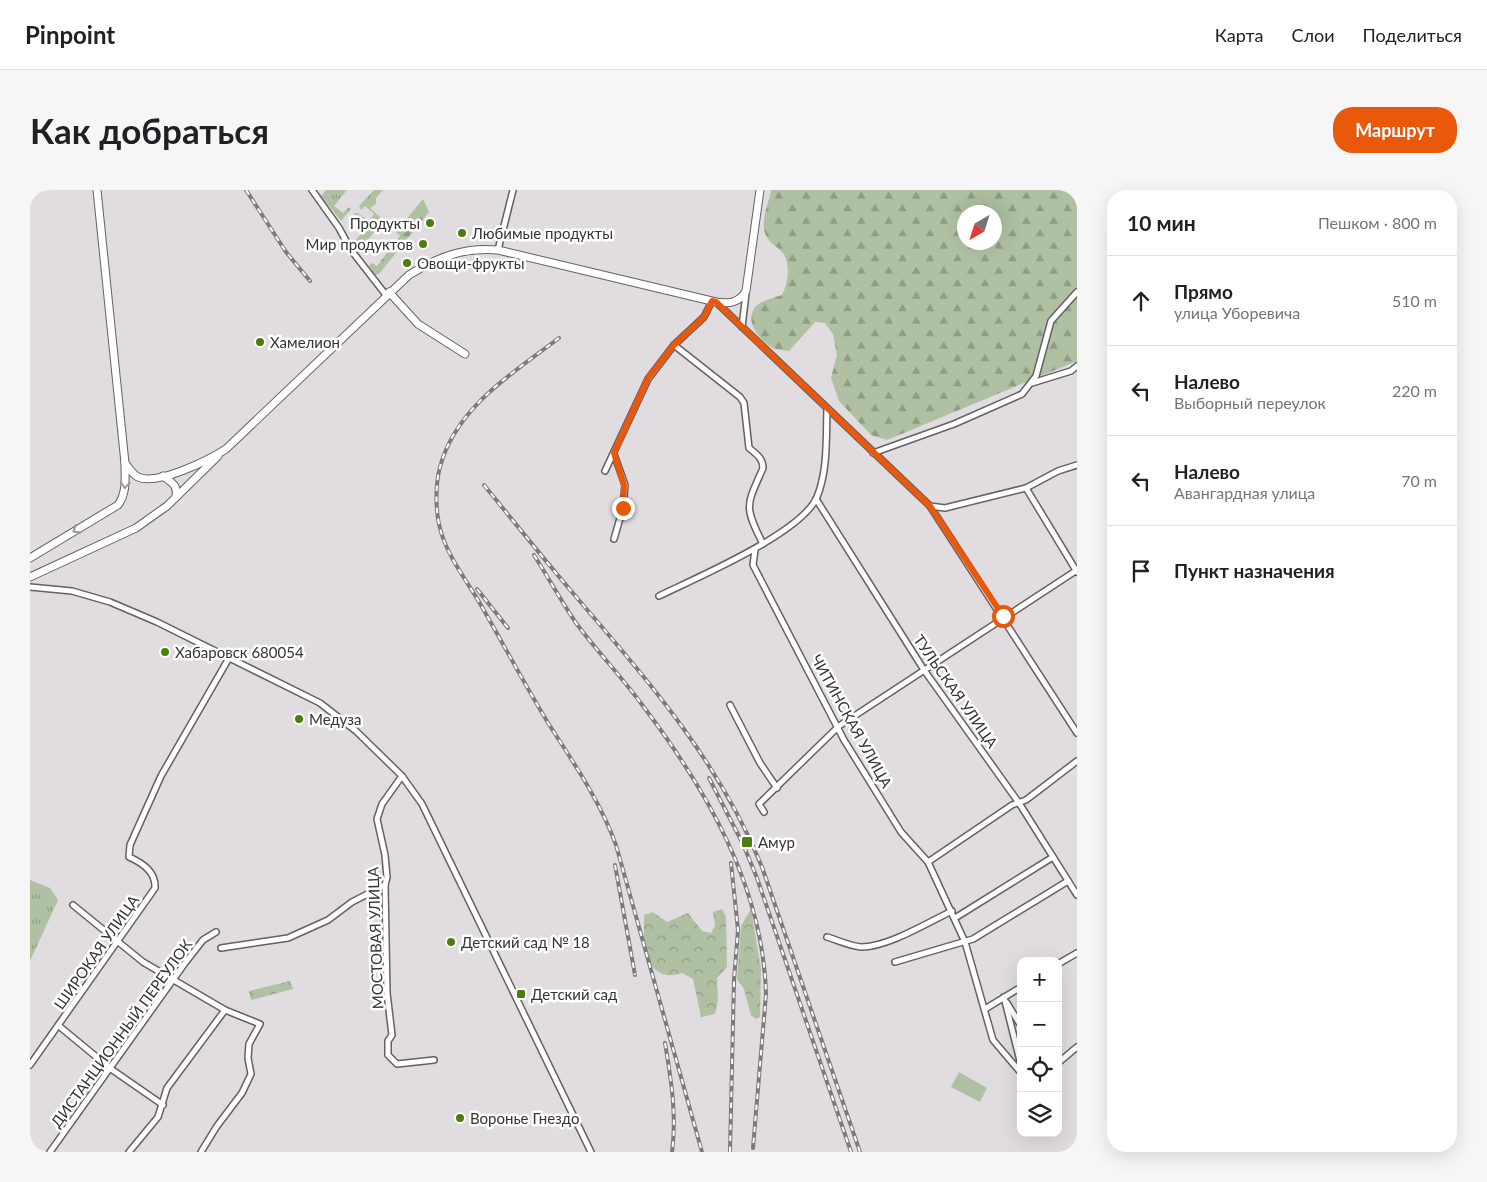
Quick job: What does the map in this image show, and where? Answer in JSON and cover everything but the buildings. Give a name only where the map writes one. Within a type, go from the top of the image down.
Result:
[{"type":"main road","points":[[30,558],[118,505],[123,498],[125,490],[125,462],[97,190]]},
{"type":"main road","points":[[32,576],[136,528],[176,496],[409,274],[447,255],[471,249],[498,250],[714,302],[735,302],[742,298],[746,291],[760,190]]},
{"type":"main road","points":[[388,293],[418,324],[465,354]]},
{"type":"main road","points":[[125,462],[132,474],[140,478],[163,476],[175,474],[226,449]]},
{"type":"main road","points":[[163,476],[173,483],[177,490],[176,496]]},
{"type":"street","points":[[312,190],[340,228],[351,250],[388,293]]},
{"type":"street","points":[[498,250],[513,190]]},
{"type":"street","points":[[742,327],[746,291]]},
{"type":"street","points":[[873,453],[954,424],[1022,394],[1032,383],[1051,321],[1077,292]]},
{"type":"street","points":[[605,472],[648,378],[674,345],[704,317],[714,302],[930,506],[1077,733]]},
{"type":"street","points":[[674,345],[740,397],[744,403],[749,448],[761,458],[763,463],[763,468],[748,502],[753,524],[763,544]]},
{"type":"street","points":[[1032,383],[1070,371],[1077,366]]},
{"type":"street","points":[[659,596],[755,550],[807,512],[816,498],[822,481],[827,409]]},
{"type":"street","points":[[614,453],[624,485],[623,508],[614,539]]},
{"type":"street","points":[[930,506],[945,508],[1026,488],[1058,471],[1077,466]]},
{"type":"street","points":[[764,812],[759,804],[839,726],[1003,616],[1077,571],[1026,488]]},
{"type":"street","name":"ТУЛЬСКАЯ УЛИЦА","points":[[816,498],[924,670],[1019,803],[1077,895]]},
{"type":"street","name":"ЧИТИНСКАЯ УЛИЦА","points":[[755,550],[753,564],[839,726],[844,740],[901,832],[928,862],[965,942],[993,1040],[1017,1068]]},
{"type":"street","points":[[32,576],[39,588]]},
{"type":"street","points":[[30,587],[72,591],[110,602],[156,622],[320,703],[356,731],[402,776],[422,804],[591,1152]]},
{"type":"street","name":"ШИРОКАЯ УЛИЦА","points":[[30,1065],[155,888],[156,881],[147,866],[129,857],[130,845],[161,776],[229,658]]},
{"type":"street","points":[[730,705],[760,763],[777,788]]},
{"type":"street","points":[[928,862],[1026,800],[1077,761]]},
{"type":"street","name":"МОСТОВАЯ УЛИЦА","points":[[402,776],[382,804],[378,820],[385,862],[387,993],[392,1035],[388,1041],[388,1055],[397,1064],[434,1060]]},
{"type":"street","points":[[955,918],[1053,857]]},
{"type":"street","points":[[895,962],[965,942],[1068,881]]},
{"type":"street","points":[[222,948],[288,938],[328,920],[352,902],[385,885]]},
{"type":"street","points":[[73,905],[143,962],[225,1010],[260,1024],[249,1044],[248,1058],[251,1074],[242,1093],[217,1126],[201,1152]]},
{"type":"street","points":[[827,937],[859,947],[869,946],[901,935],[952,912]]},
{"type":"street","name":"ДИСТАНЦИОННЫЙ ПЕРЕУЛОК","points":[[50,1152],[203,940],[216,932]]},
{"type":"street","points":[[1062,962],[1077,953]]},
{"type":"street","points":[[985,1009],[1017,989]]},
{"type":"street","points":[[1004,997],[1017,1019]]},
{"type":"street","points":[[1004,997],[1017,1049]]},
{"type":"street","points":[[129,1152],[158,1117],[167,1088],[225,1010]]},
{"type":"street","points":[[59,1026],[111,1069],[163,1105]]},
{"type":"street","points":[[1062,1060],[1077,1047]]},
{"type":"green space","points":[[326,190],[347,190],[334,206],[343,213],[349,207],[351,209],[341,221],[321,196]]},
{"type":"green space","points":[[374,190],[383,190],[376,198],[376,204],[370,208],[380,217],[374,232],[360,253],[357,250],[356,253],[352,245],[367,226],[367,223],[361,217],[358,220],[354,213],[358,213],[369,221],[374,214],[365,206],[361,210],[359,206]]},
{"type":"green space","points":[[771,190],[1077,190],[1077,361],[887,440],[871,435],[839,401],[831,378],[837,355],[833,334],[825,323],[815,322],[789,351],[775,349],[768,345],[758,336],[752,324],[752,312],[756,306],[782,295],[787,280],[788,268],[786,258],[765,233],[765,215]]},
{"type":"green space","points":[[423,199],[429,212],[379,274],[375,275],[369,266],[372,263],[377,266],[400,236],[396,232]]},
{"type":"green space","points":[[30,880],[50,888],[58,900],[30,961]]},
{"type":"green space","points":[[722,909],[726,917],[727,967],[717,978],[718,1000],[715,1014],[701,1017],[693,979],[682,973],[669,975],[659,972],[652,967],[644,941],[644,915],[653,912],[667,922],[688,913],[702,931],[711,933],[715,926],[713,912]]},
{"type":"green space","points":[[751,909],[761,969],[760,1017],[756,1019],[751,1015],[744,989],[737,979],[741,926]]},
{"type":"green space","points":[[290,981],[293,989],[251,1000],[249,991]]},
{"type":"green space","points":[[959,1072],[987,1088],[980,1102],[951,1087]]},
{"type":"railway","points":[[246,190],[286,252],[310,281]]},
{"type":"railway","points":[[559,338],[505,378],[488,393],[459,426],[448,446],[438,475],[438,519],[445,544],[455,563],[586,784],[610,829],[702,1152]]},
{"type":"railway","points":[[484,485],[657,693],[681,725],[726,793],[762,867],[860,1152]]},
{"type":"railway","points":[[534,555],[576,623],[640,702],[687,768],[708,803],[742,876],[754,914],[762,954],[766,994],[753,1148]]},
{"type":"railway","points":[[477,589],[508,628]]},
{"type":"railway","points":[[709,778],[743,844],[757,878],[851,1152]]},
{"type":"railway","points":[[730,1152],[734,980],[738,930],[731,863]]},
{"type":"railway","points":[[615,865],[635,975]]},
{"type":"railway","points":[[665,1043],[674,1111],[672,1152]]},
{"type":"place","name":"Продукты","points":[[430,223]]},
{"type":"place","name":"Любимые продукты","points":[[462,233]]},
{"type":"place","name":"Мир продуктов","points":[[423,244]]},
{"type":"place","name":"Овощи-фрукты","points":[[407,263]]},
{"type":"place","name":"Хамелион","points":[[260,342]]},
{"type":"place","name":"Хабаровск 680054","points":[[165,652]]},
{"type":"place","name":"Медуза","points":[[299,719]]},
{"type":"place","name":"Амур","points":[[747,842]]},
{"type":"place","name":"Детский сад № 18","points":[[451,942]]},
{"type":"place","name":"Детский сад","points":[[521,994]]},
{"type":"place","name":"Воронье Гнездо","points":[[460,1118]]},
{"type":"route","points":[[623,508],[624,485],[614,453],[618,444],[648,378],[674,345],[704,317],[712,301],[716,302],[930,506],[1003,616]]}]
